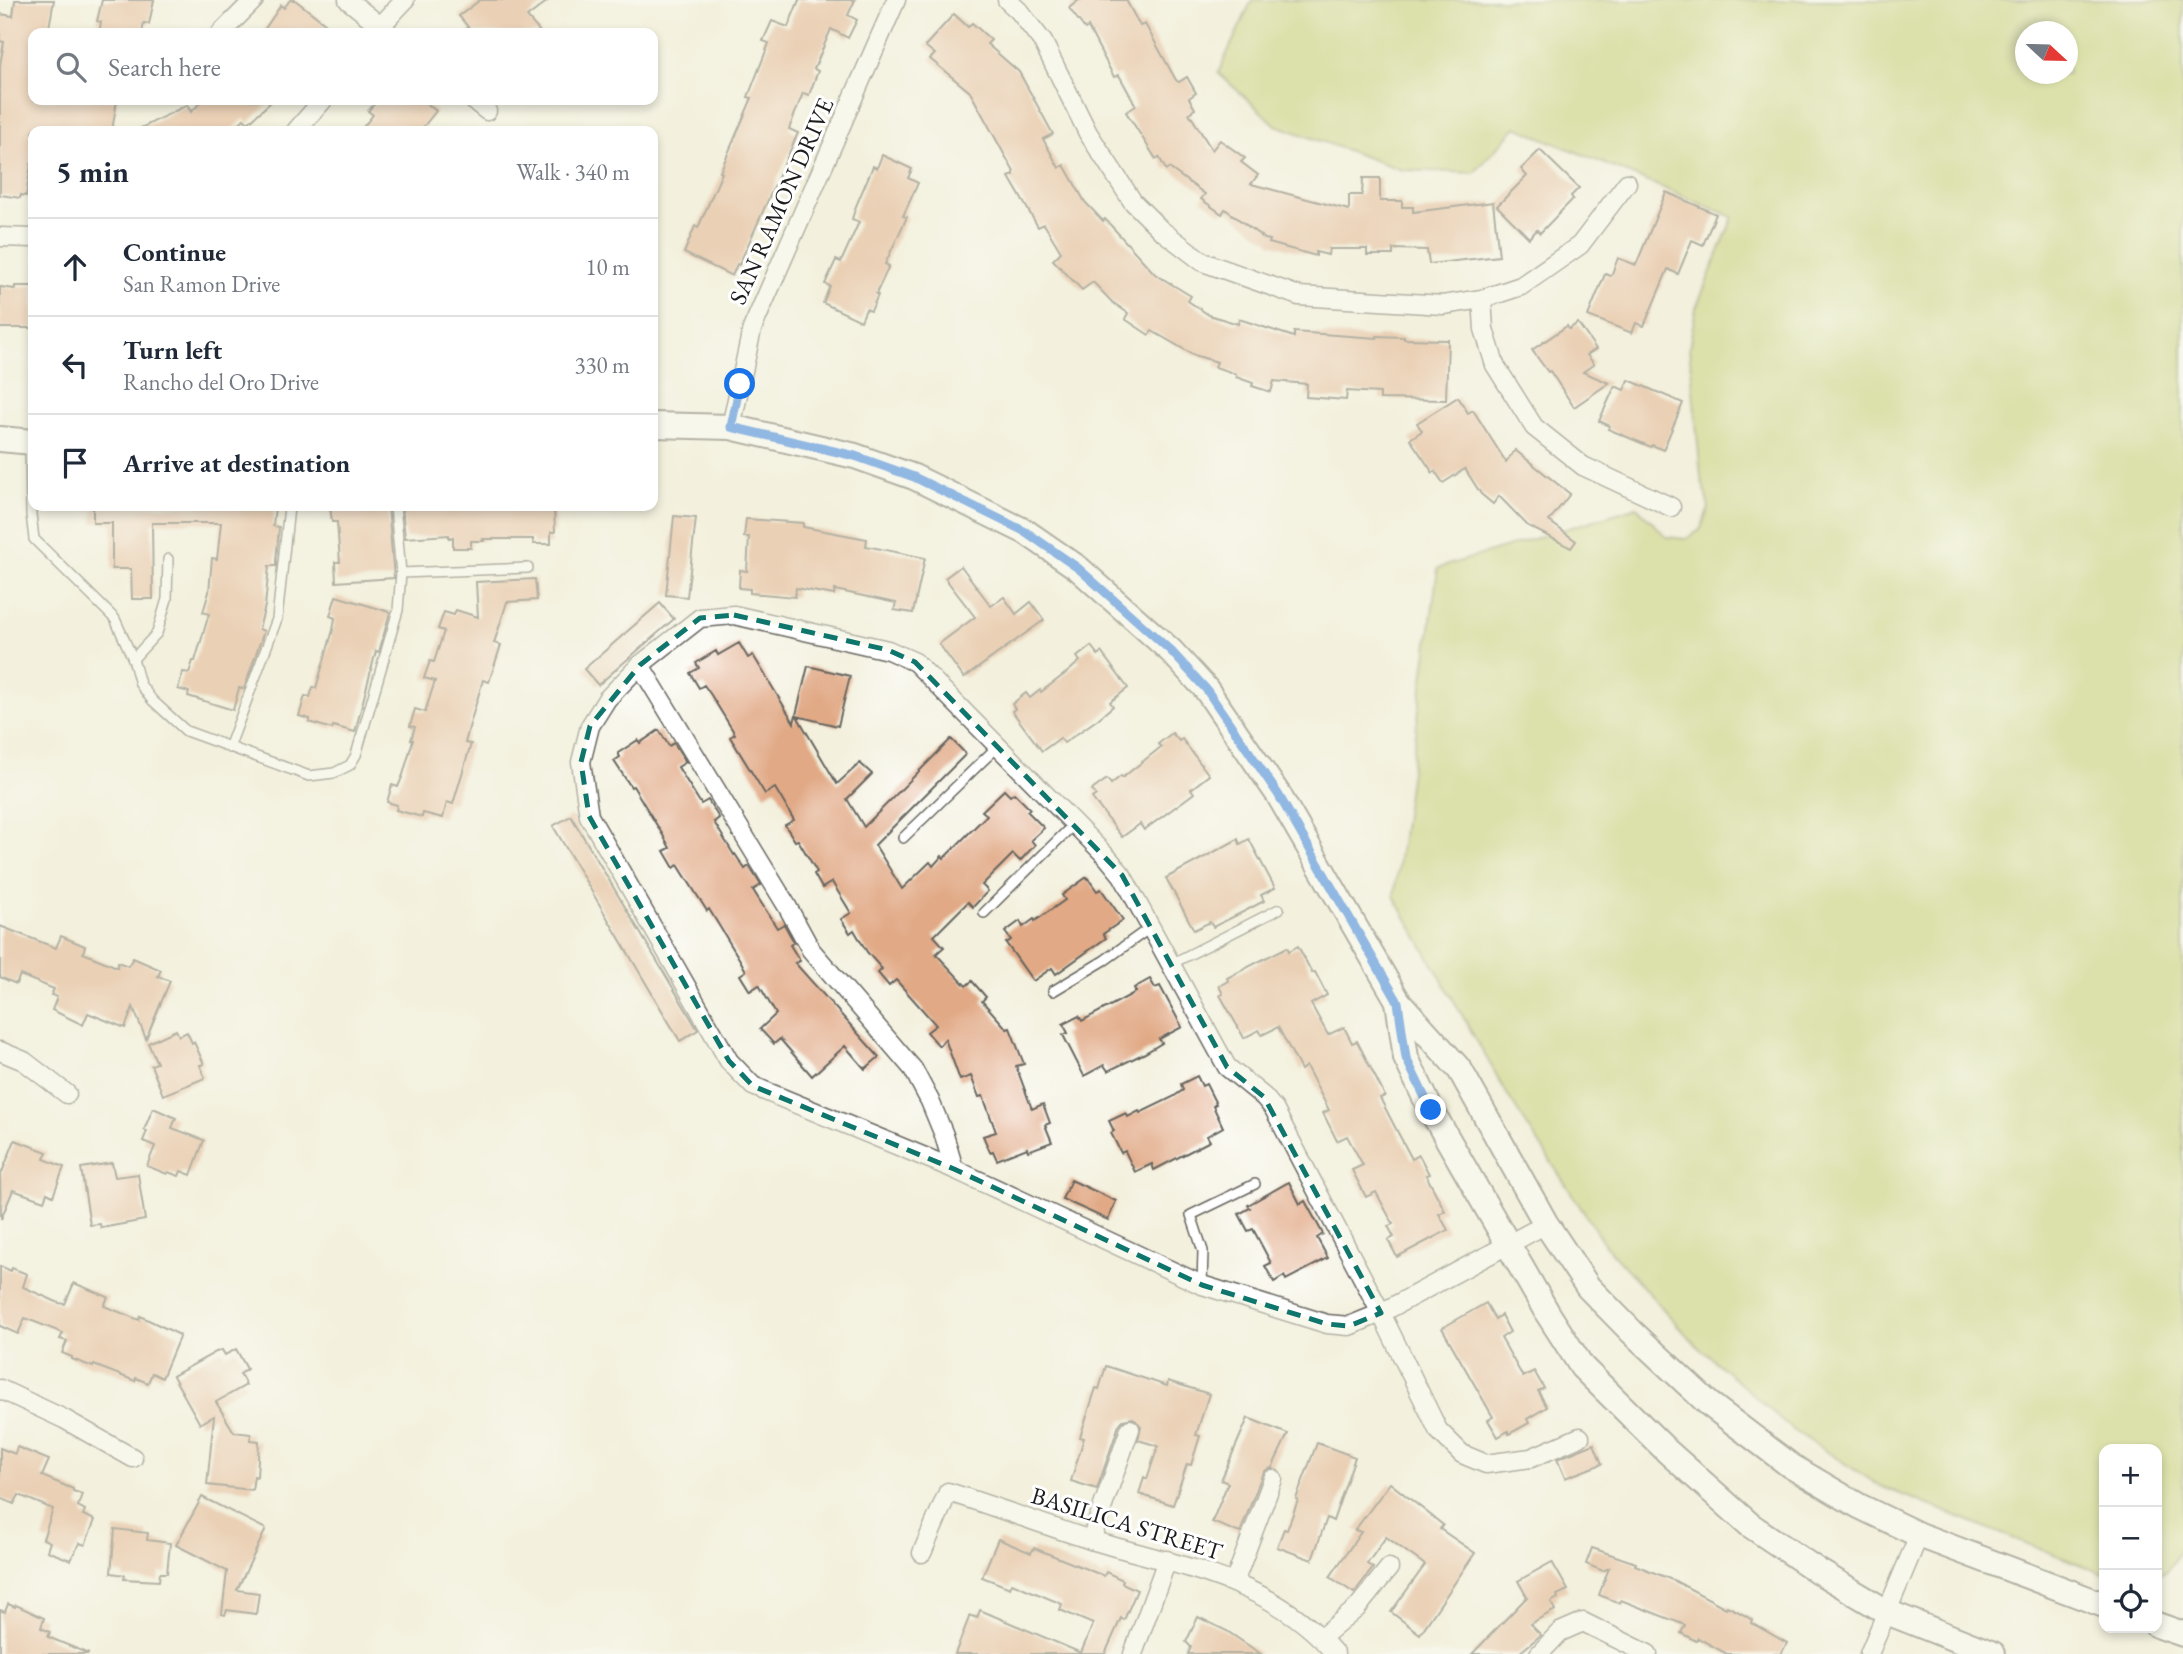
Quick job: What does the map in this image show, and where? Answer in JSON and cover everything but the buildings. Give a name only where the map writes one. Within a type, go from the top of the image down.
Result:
[{"type":"main road","points":[[658,425],[731,427],[855,456],[914,477],[1026,532],[1078,568],[1171,651],[1206,689],[1278,794],[1398,1002],[1460,1070],[1546,1224],[1588,1287],[1632,1332],[1707,1403],[1791,1466],[1860,1506],[1919,1535],[2099,1603]]},
{"type":"main road","points":[[0,439],[28,442]]},
{"type":"main road","points":[[1398,1002],[1406,1058],[1431,1110],[1548,1314],[1582,1367],[1668,1452],[1750,1525],[1818,1571],[1888,1612],[1993,1654]]},
{"type":"main road","points":[[2162,1627],[2183,1634]]},
{"type":"street","points":[[226,28],[254,0]]},
{"type":"street","points":[[348,0],[378,28]]},
{"type":"street","points":[[383,28],[405,0]]},
{"type":"street","name":"SAN RAMON DRIVE","points":[[731,427],[752,329],[896,0]]},
{"type":"street","points":[[1007,0],[1019,10],[1042,42],[1088,133],[1133,202],[1161,230],[1203,262],[1299,296],[1443,305],[1482,299],[1521,286],[1580,245],[1627,183]]},
{"type":"street","points":[[300,126],[319,105]]},
{"type":"street","points":[[0,237],[28,238]]},
{"type":"street","points":[[1482,299],[1484,329],[1495,365],[1534,427],[1583,466],[1671,507]]},
{"type":"street","points":[[1546,1224],[1381,1312],[1349,1326],[1327,1324],[1202,1285],[954,1169],[753,1086],[729,1061],[589,816],[581,762],[590,726],[607,699],[640,665],[700,618],[734,615],[856,641],[888,650],[915,662],[1122,875],[1227,1067],[1264,1097],[1274,1109],[1381,1312],[1438,1430],[1462,1454],[1486,1464],[1531,1458],[1580,1437]]},
{"type":"street","points":[[640,665],[811,950],[914,1069],[939,1124],[954,1169]]},
{"type":"street","points":[[0,1051],[24,1061],[67,1094]]},
{"type":"street","points":[[0,1389],[64,1419],[133,1458]]},
{"type":"street","points":[[1091,1539],[1130,1429]]},
{"type":"street","points":[[1234,1583],[1273,1479]]},
{"type":"street","name":"BASILICA STREET","points":[[922,1553],[948,1492],[1234,1583],[1284,1608],[1322,1637],[1335,1654]]},
{"type":"street","points":[[1868,1654],[1919,1535]]},
{"type":"street","points":[[1133,1654],[1167,1560]]},
{"type":"street","points":[[1322,1637],[1357,1608],[1389,1568]]},
{"type":"street","points":[[1539,1654],[1560,1632],[1583,1622],[1648,1654]]},
{"type":"lane","points":[[31,511],[34,539],[115,619],[141,684],[152,700],[186,731],[309,776],[334,773],[349,765],[356,755],[398,610],[401,573],[395,511]]},
{"type":"lane","points":[[229,748],[277,619],[289,511]]},
{"type":"lane","points":[[133,659],[157,633],[167,599],[168,559]]},
{"type":"lane","points":[[401,573],[528,568]]},
{"type":"lane","points":[[902,838],[997,747]]},
{"type":"lane","points":[[984,913],[1074,824]]},
{"type":"lane","points":[[1171,964],[1279,909]]},
{"type":"lane","points":[[1053,991],[1105,960],[1151,927]]},
{"type":"lane","points":[[1202,1285],[1203,1251],[1191,1215],[1255,1184]]},
{"type":"highlighted area","points":[[734,615],[888,650],[915,662],[1122,875],[1227,1067],[1264,1097],[1381,1313],[1349,1326],[1327,1324],[1202,1285],[954,1169],[753,1086],[729,1061],[589,816],[581,762],[590,726],[640,665],[700,618]]},
{"type":"green space","points":[[1252,0],[2183,0],[2183,1545],[2167,1571],[2162,1573],[2162,1444],[2099,1444],[2099,1572],[1880,1486],[1793,1430],[1693,1342],[1605,1245],[1510,1099],[1394,896],[1438,568],[1637,507],[1667,537],[1686,539],[1700,530],[1709,508],[1701,477],[1689,348],[1696,308],[1733,217],[1516,127],[1474,173],[1402,170],[1276,125],[1218,73]]},
{"type":"route","points":[[740,384],[731,427],[855,456],[914,477],[1026,532],[1078,568],[1171,651],[1206,689],[1278,794],[1398,1002],[1406,1058],[1431,1110]]}]
